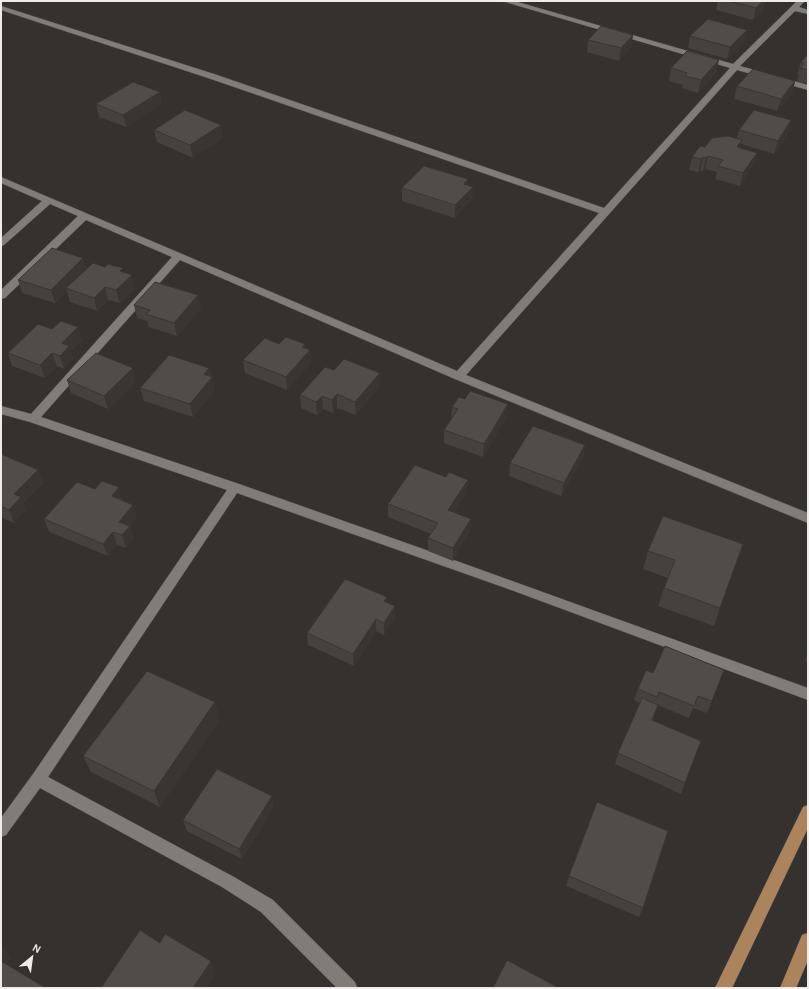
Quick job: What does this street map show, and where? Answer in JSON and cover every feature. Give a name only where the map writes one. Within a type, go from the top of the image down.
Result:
[{"type":"main road","points":[[723,988],[808,812]]},
{"type":"main road","points":[[788,988],[808,941]]},
{"type":"street","points":[[506,1],[808,88]]},
{"type":"street","points":[[459,376],[734,67],[801,1]]},
{"type":"street","points":[[1,8],[214,77],[606,212]]},
{"type":"street","points":[[794,8],[808,12]]},
{"type":"street","points":[[1,180],[459,376],[808,518]]},
{"type":"street","points":[[1,243],[49,200]]},
{"type":"street","points":[[1,296],[84,216]]},
{"type":"street","points":[[33,419],[178,256]]},
{"type":"street","points":[[1,410],[33,419],[235,487],[716,659],[808,694]]},
{"type":"street","points":[[1,830],[38,779],[235,487]]},
{"type":"street","points":[[38,779],[228,882],[267,906],[349,988]]},
{"type":"building","points":[[730,1],[763,1],[756,8]]},
{"type":"building","points":[[708,19],[747,30],[730,47],[690,36]]},
{"type":"building","points":[[601,26],[633,35],[621,48],[588,40]]},
{"type":"building","points":[[687,51],[719,60],[701,80],[685,76],[687,73],[671,68]]},
{"type":"building","points":[[806,56],[808,56],[808,70],[800,68],[804,63],[801,62]]},
{"type":"building","points":[[753,69],[795,81],[781,99],[737,86]]},
{"type":"building","points":[[133,82],[160,92],[123,115],[96,104]]},
{"type":"building","points":[[185,110],[221,125],[190,145],[154,130]]},
{"type":"building","points":[[754,110],[791,120],[778,141],[739,130]]},
{"type":"building","points":[[728,136],[742,140],[737,147],[757,153],[743,173],[718,166],[723,160],[708,156],[701,159],[692,157],[700,146],[705,147],[712,138]]},
{"type":"building","points":[[424,166],[468,179],[464,184],[473,187],[455,205],[402,188]]},
{"type":"building","points":[[52,248],[83,258],[51,290],[18,280]]},
{"type":"building","points":[[93,263],[105,267],[108,264],[123,268],[120,271],[132,275],[116,290],[105,287],[94,298],[66,288]]},
{"type":"building","points":[[155,282],[198,295],[174,323],[146,314],[150,310],[134,305]]},
{"type":"building","points":[[61,321],[78,327],[62,343],[69,346],[60,356],[52,353],[40,365],[8,353],[38,324],[52,329]]},
{"type":"building","points":[[286,337],[305,344],[302,347],[310,350],[286,377],[243,360],[265,338],[279,344]]},
{"type":"building","points":[[96,353],[133,368],[104,396],[67,380]]},
{"type":"building","points":[[169,355],[209,368],[204,374],[212,377],[190,404],[140,388]]},
{"type":"building","points":[[344,359],[380,373],[355,402],[337,394],[332,400],[322,396],[316,402],[300,395],[325,367],[334,370]]},
{"type":"building","points":[[470,391],[508,404],[484,444],[444,430],[458,409],[452,407],[459,397],[465,399]]},
{"type":"building","points":[[533,426],[585,445],[564,483],[510,463]]},
{"type":"building","points":[[1,454],[38,470],[14,494],[21,497],[9,510],[1,506]]},
{"type":"building","points":[[415,465],[446,477],[449,472],[468,480],[448,510],[471,519],[453,548],[428,538],[438,523],[388,504]]},
{"type":"building","points":[[102,481],[119,487],[112,496],[133,505],[119,522],[130,526],[122,535],[113,532],[103,544],[44,519],[77,482],[95,489]]},
{"type":"building","points":[[663,516],[743,544],[720,608],[664,588],[675,560],[648,551]]},
{"type":"building","points":[[345,579],[387,597],[384,601],[395,606],[384,623],[376,619],[353,654],[307,633]]},
{"type":"building","points":[[665,646],[724,670],[712,701],[698,696],[694,706],[659,692],[657,697],[638,689],[646,670],[653,673]]},
{"type":"building","points":[[147,671],[215,702],[154,791],[83,756]]},
{"type":"building","points":[[642,698],[658,705],[652,720],[701,741],[685,783],[618,753]]},
{"type":"building","points":[[217,769],[272,796],[239,849],[183,820]]},
{"type":"building","points":[[597,802],[668,831],[643,908],[569,876]]},
{"type":"building","points":[[140,930],[160,943],[165,934],[211,961],[193,988],[101,988]]},
{"type":"building","points":[[507,960],[559,988],[493,988]]},
{"type":"building","points":[[1,961],[44,987],[1,988]]}]
